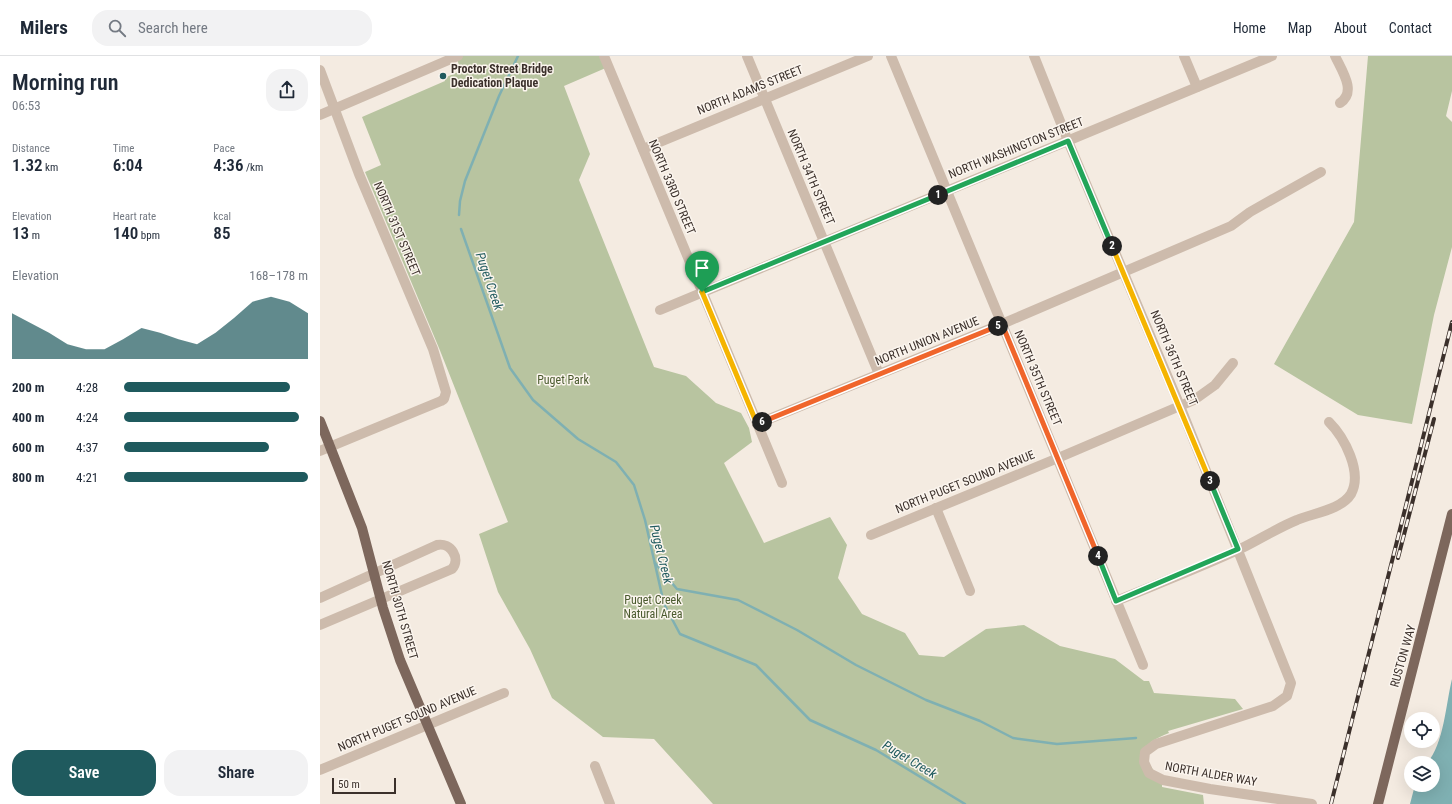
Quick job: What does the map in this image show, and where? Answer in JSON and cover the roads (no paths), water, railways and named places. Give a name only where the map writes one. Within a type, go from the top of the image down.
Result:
[{"type":"main road","name":"NORTH 30TH STREET","points":[[320,421],[360,522],[381,600],[400,660],[461,804]]},
{"type":"main road","name":"RUSTON WAY","points":[[1378,804],[1452,514]]},
{"type":"street","name":"NORTH 33RD STREET","points":[[604,56],[782,483]]},
{"type":"street","name":"NORTH 34TH STREET","points":[[747,56],[879,374]]},
{"type":"street","name":"NORTH ADAMS STREET","points":[[642,149],[868,56]]},
{"type":"street","name":"NORTH 35TH STREET","points":[[891,56],[1143,665]]},
{"type":"street","name":"NORTH 36TH STREET","points":[[1034,56],[1068,141],[1180,406],[1288,670],[1291,682],[1290,690],[1287,696],[1276,705],[1246,716],[1162,741]]},
{"type":"street","points":[[1184,56],[1197,87]]},
{"type":"street","name":"NORTH WASHINGTON STREET","points":[[660,310],[1272,56]]},
{"type":"street","points":[[1335,56],[1348,88],[1347,97],[1340,103]]},
{"type":"street","points":[[320,115],[455,57]]},
{"type":"street","name":"NORTH 31ST STREET","points":[[320,70],[359,174],[433,349],[446,386],[444,399],[330,447]]},
{"type":"street","name":"NORTH UNION AVENUE","points":[[757,424],[1002,324],[1123,271],[1234,225],[1250,212],[1321,172]]},
{"type":"street","name":"NORTH PUGET SOUND AVENUE","points":[[871,535],[1180,406],[1209,390],[1222,379],[1233,363]]},
{"type":"street","points":[[1116,601],[1238,549],[1297,520],[1334,506],[1348,498],[1354,482],[1351,459],[1344,440],[1329,422]]},
{"type":"street","points":[[320,451],[330,447]]},
{"type":"street","points":[[936,508],[970,591]]},
{"type":"street","points":[[320,598],[441,544],[449,547],[455,556],[456,561],[452,569],[320,625]]},
{"type":"street","name":"NORTH PUGET SOUND AVENUE","points":[[320,770],[504,693]]},
{"type":"street","name":"NORTH ALDER WAY","points":[[1162,741],[1151,746],[1144,755],[1149,773],[1154,777],[1210,789],[1312,804]]},
{"type":"street","points":[[595,766],[610,804]]},
{"type":"water","points":[[1452,679],[1452,804],[1410,804],[1413,792],[1440,792],[1440,756],[1432,756],[1436,748],[1440,748],[1440,737]]},
{"type":"waterway","name":"Puget Creek","points":[[459,215],[460,201],[465,181],[499,96],[518,56]]},
{"type":"waterway","name":"Puget Creek","points":[[461,229],[510,368],[533,400],[578,439],[616,462],[634,485],[645,520],[664,604],[680,634],[756,665],[810,720],[876,750],[965,804]]},
{"type":"waterway","points":[[655,563],[677,589],[738,600],[797,630],[856,665],[926,700],[980,721],[1013,738],[1057,744],[1136,738]]},
{"type":"railway","points":[[1331,804],[1452,322]]},
{"type":"railway","points":[[1398,558],[1434,419]]},
{"type":"place","name":"Proctor Street Bridge Dedication Plaque","points":[[443,76]]},
{"type":"park label","name":"Puget Park","points":[[563,380]]},
{"type":"park label","name":"Puget Creek Natural Area","points":[[653,607]]}]
